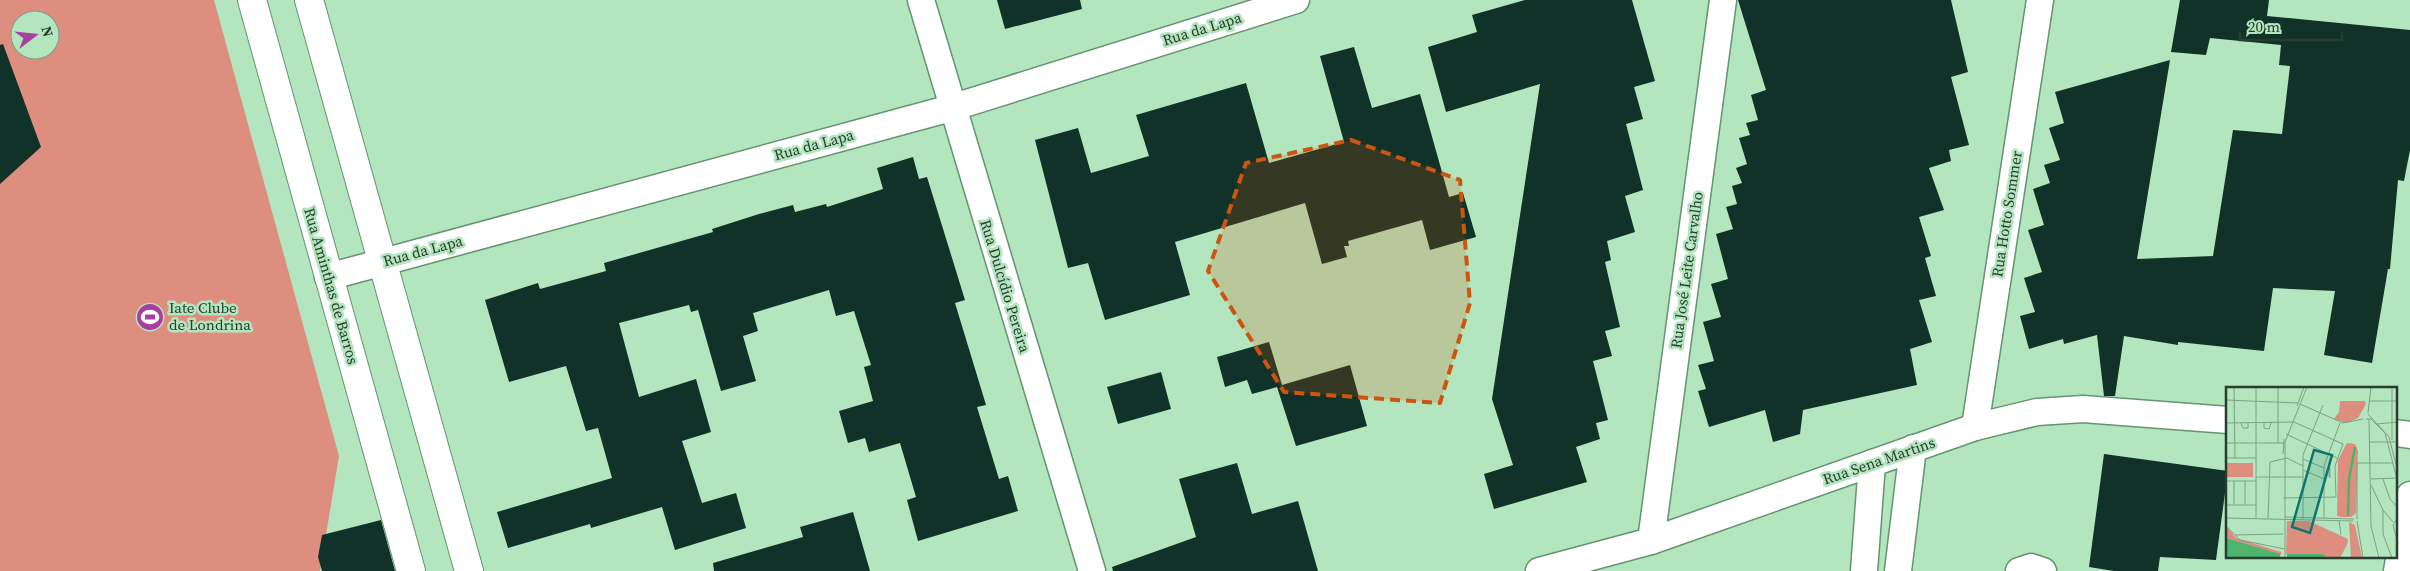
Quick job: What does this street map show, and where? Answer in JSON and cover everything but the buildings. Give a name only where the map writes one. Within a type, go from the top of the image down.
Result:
[{"type":"street","name":"Rua Aminthas de Barros","points":[[252,0],[411,571]]},
{"type":"street","points":[[310,0],[469,571]]},
{"type":"street","name":"Rua Dulcídio Pereira","points":[[921,0],[951,108],[1092,571]]},
{"type":"street","name":"Rua da Lapa","points":[[328,277],[951,108],[1296,0]]},
{"type":"street","name":"Rua José Leite Carvalho","points":[[1651,541],[1723,0]]},
{"type":"street","name":"Rua Hotto Sommer","points":[[1975,427],[2040,0]]},
{"type":"street","name":"Rua Sena Martins","points":[[1539,571],[1651,541],[1975,427],[2037,412],[2083,409],[2226,420]]},
{"type":"street","points":[[1898,571],[1913,448]]},
{"type":"street","points":[[1864,571],[1872,463]]},
{"type":"street","points":[[2397,571],[2410,495]]},
{"type":"street","points":[[2019,571],[2031,567],[2043,571]]},
{"type":"highlighted area","points":[[1351,140],[1460,180],[1470,303],[1440,403],[1284,392],[1208,271],[1246,163]]},
{"type":"shaded area","name":"Iate Clube de Londrina","points":[[0,0],[214,0],[339,456],[320,571],[0,571]]},
{"type":"place","name":"Iate Clube de Londrina","points":[[150,317]]}]
